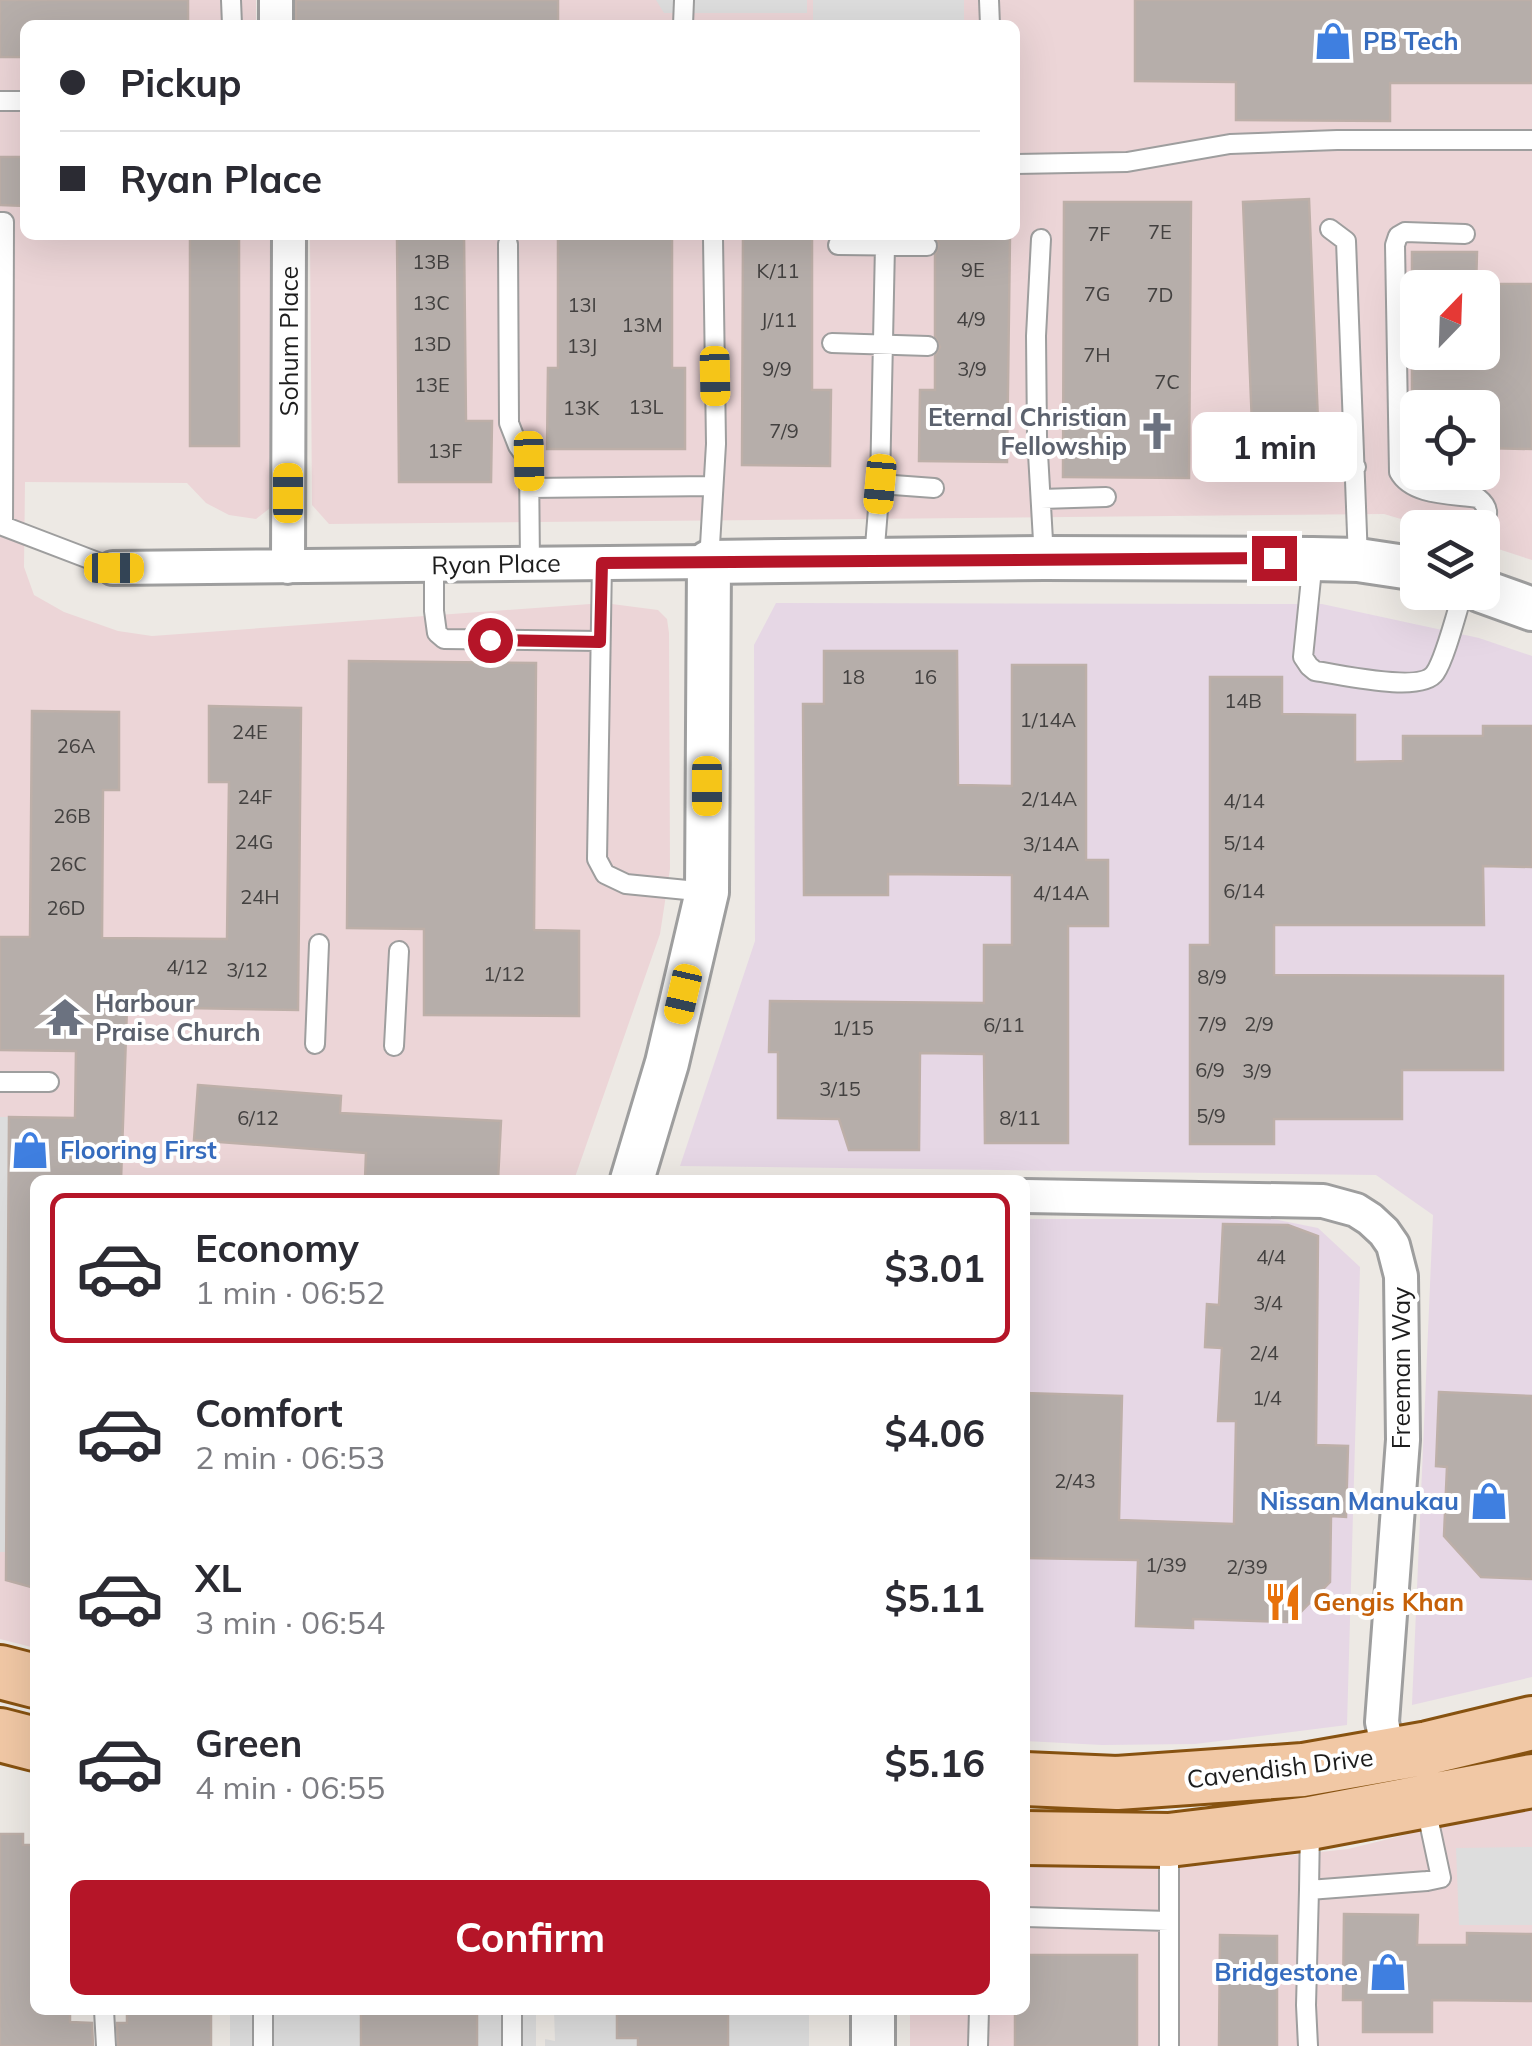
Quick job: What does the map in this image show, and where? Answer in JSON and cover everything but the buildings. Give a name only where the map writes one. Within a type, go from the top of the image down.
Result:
[{"type":"main road","points":[[0,1672],[30,1680]]},
{"type":"main road","name":"Cavendish Drive","points":[[1030,1837],[1116,1811],[1532,1723]]},
{"type":"main road","points":[[0,1735],[30,1743]]},
{"type":"main road","name":"Cavendish Drive","points":[[1030,1781],[1116,1811],[1169,1840],[1310,1823],[1532,1780]]},
{"type":"street","name":"Sohum Place","points":[[288,240],[288,567]]},
{"type":"street","name":"Ryan Place","points":[[114,568],[1044,558],[1313,558],[1400,566]]},
{"type":"street","points":[[633,1175],[667,1063],[707,892],[709,562]]},
{"type":"street","points":[[1500,597],[1532,609]]},
{"type":"street","name":"Freeman Way","points":[[1030,1196],[1323,1201],[1340,1204],[1370,1219],[1393,1245],[1401,1276],[1403,1440],[1382,1722],[1389,1756]]},
{"type":"street","points":[[873,2046],[874,2015]]},
{"type":"lane","points":[[1020,164],[1127,162],[1230,144],[1532,140]]},
{"type":"lane","points":[[0,222],[4,222],[1,526],[114,568]]},
{"type":"lane","points":[[1330,229],[1346,241],[1358,560]]},
{"type":"lane","points":[[1465,234],[1405,232],[1398,236],[1398,472],[1414,488],[1478,498],[1488,510]]},
{"type":"lane","points":[[1040,239],[1036,336],[1044,558]]},
{"type":"lane","points":[[709,562],[716,444],[713,240]]},
{"type":"lane","points":[[508,244],[509,423],[529,461],[530,564]]},
{"type":"lane","points":[[838,245],[927,246]]},
{"type":"lane","points":[[874,560],[880,484],[885,245]]},
{"type":"lane","points":[[832,343],[928,346]]},
{"type":"lane","points":[[1288,469],[1356,466]]},
{"type":"lane","points":[[880,484],[934,488]]},
{"type":"lane","points":[[529,488],[713,486]]},
{"type":"lane","points":[[1041,499],[1106,496]]},
{"type":"lane","points":[[1313,558],[1303,657],[1315,671],[1408,684],[1424,682],[1434,676],[1440,664],[1457,610]]},
{"type":"lane","points":[[602,563],[597,859],[605,874],[626,884],[707,892]]},
{"type":"lane","points":[[434,565],[434,611],[437,633],[444,639],[600,642]]},
{"type":"lane","points":[[315,1044],[318,944]]},
{"type":"lane","points":[[394,1046],[398,951]]},
{"type":"lane","points":[[0,1082],[50,1082]]},
{"type":"lane","points":[[1309,1890],[1441,1878],[1425,1802]]},
{"type":"lane","points":[[1308,2046],[1310,1823]]},
{"type":"lane","points":[[1169,1840],[1169,2046]]},
{"type":"lane","points":[[1030,1917],[1169,1922]]},
{"type":"lane","points":[[104,2015],[106,2046]]},
{"type":"lane","points":[[262,2015],[263,2046]]},
{"type":"lane","points":[[512,2015],[512,2046]]},
{"type":"lane","points":[[978,2046],[979,2015]]},
{"type":"shaded area","points":[[0,0],[256,0],[256,20],[20,20],[20,240],[276,240],[279,501],[256,519],[229,515],[206,503],[187,483],[25,482],[24,567],[34,595],[64,612],[118,631],[152,636],[604,603],[658,610],[667,619],[669,633],[670,869],[660,934],[576,1175],[30,1175],[30,1647],[0,1639]]},
{"type":"shaded area","points":[[291,0],[1532,0],[1532,560],[1500,550],[1500,510],[1400,510],[1400,519],[1384,514],[329,524],[312,505],[310,240],[1020,240],[1020,20],[291,20]]},
{"type":"shaded area","points":[[656,0],[807,0],[807,13],[664,13]]},
{"type":"shaded area","points":[[813,0],[964,0],[964,20],[813,20]]},
{"type":"shaded area","points":[[776,603],[1322,604],[1479,638],[1532,656],[1532,1677],[1412,1705],[1433,1215],[1376,1175],[680,1166],[755,941],[754,645]]},
{"type":"shaded area","points":[[0,1117],[9,1117],[6,1552],[0,1552]]},
{"type":"shaded area","points":[[1030,1219],[1273,1219],[1318,1228],[1360,1267],[1347,1725],[1195,1744],[1030,1741]]},
{"type":"shaded area","points":[[1532,1808],[1532,2046],[910,2046],[910,2015],[1030,2015],[1030,1864],[1228,1861],[1348,1849]]},
{"type":"shaded area","points":[[1532,1847],[1532,1925],[1459,1925],[1456,1848]]},
{"type":"shaded area","points":[[230,2015],[361,2015],[361,2046],[230,2046]]},
{"type":"shaded area","points":[[477,2015],[536,2015],[536,2046],[477,2046]]},
{"type":"shaded area","points":[[554,2015],[617,2015],[617,2038],[638,2038],[638,2046],[545,2046],[545,2039],[555,2041]]},
{"type":"shaded area","points":[[728,2015],[809,2015],[809,2046],[728,2046]]},
{"type":"place","name":"PB Tech","points":[[1333,41]]},
{"type":"place","name":"Eternal Christian Fellowship","points":[[1157,431]]},
{"type":"place","name":"Harbour Praise Church","points":[[65,1017]]},
{"type":"place","name":"Flooring First","points":[[30,1150]]},
{"type":"place","name":"Nissan Manukau","points":[[1489,1501]]},
{"type":"place","name":"Gengis Khan","points":[[1283,1602]]},
{"type":"place","name":"Bridgestone","points":[[1388,1972]]},
{"type":"route","points":[[490,640],[600,642],[602,563],[1274,558]]}]
